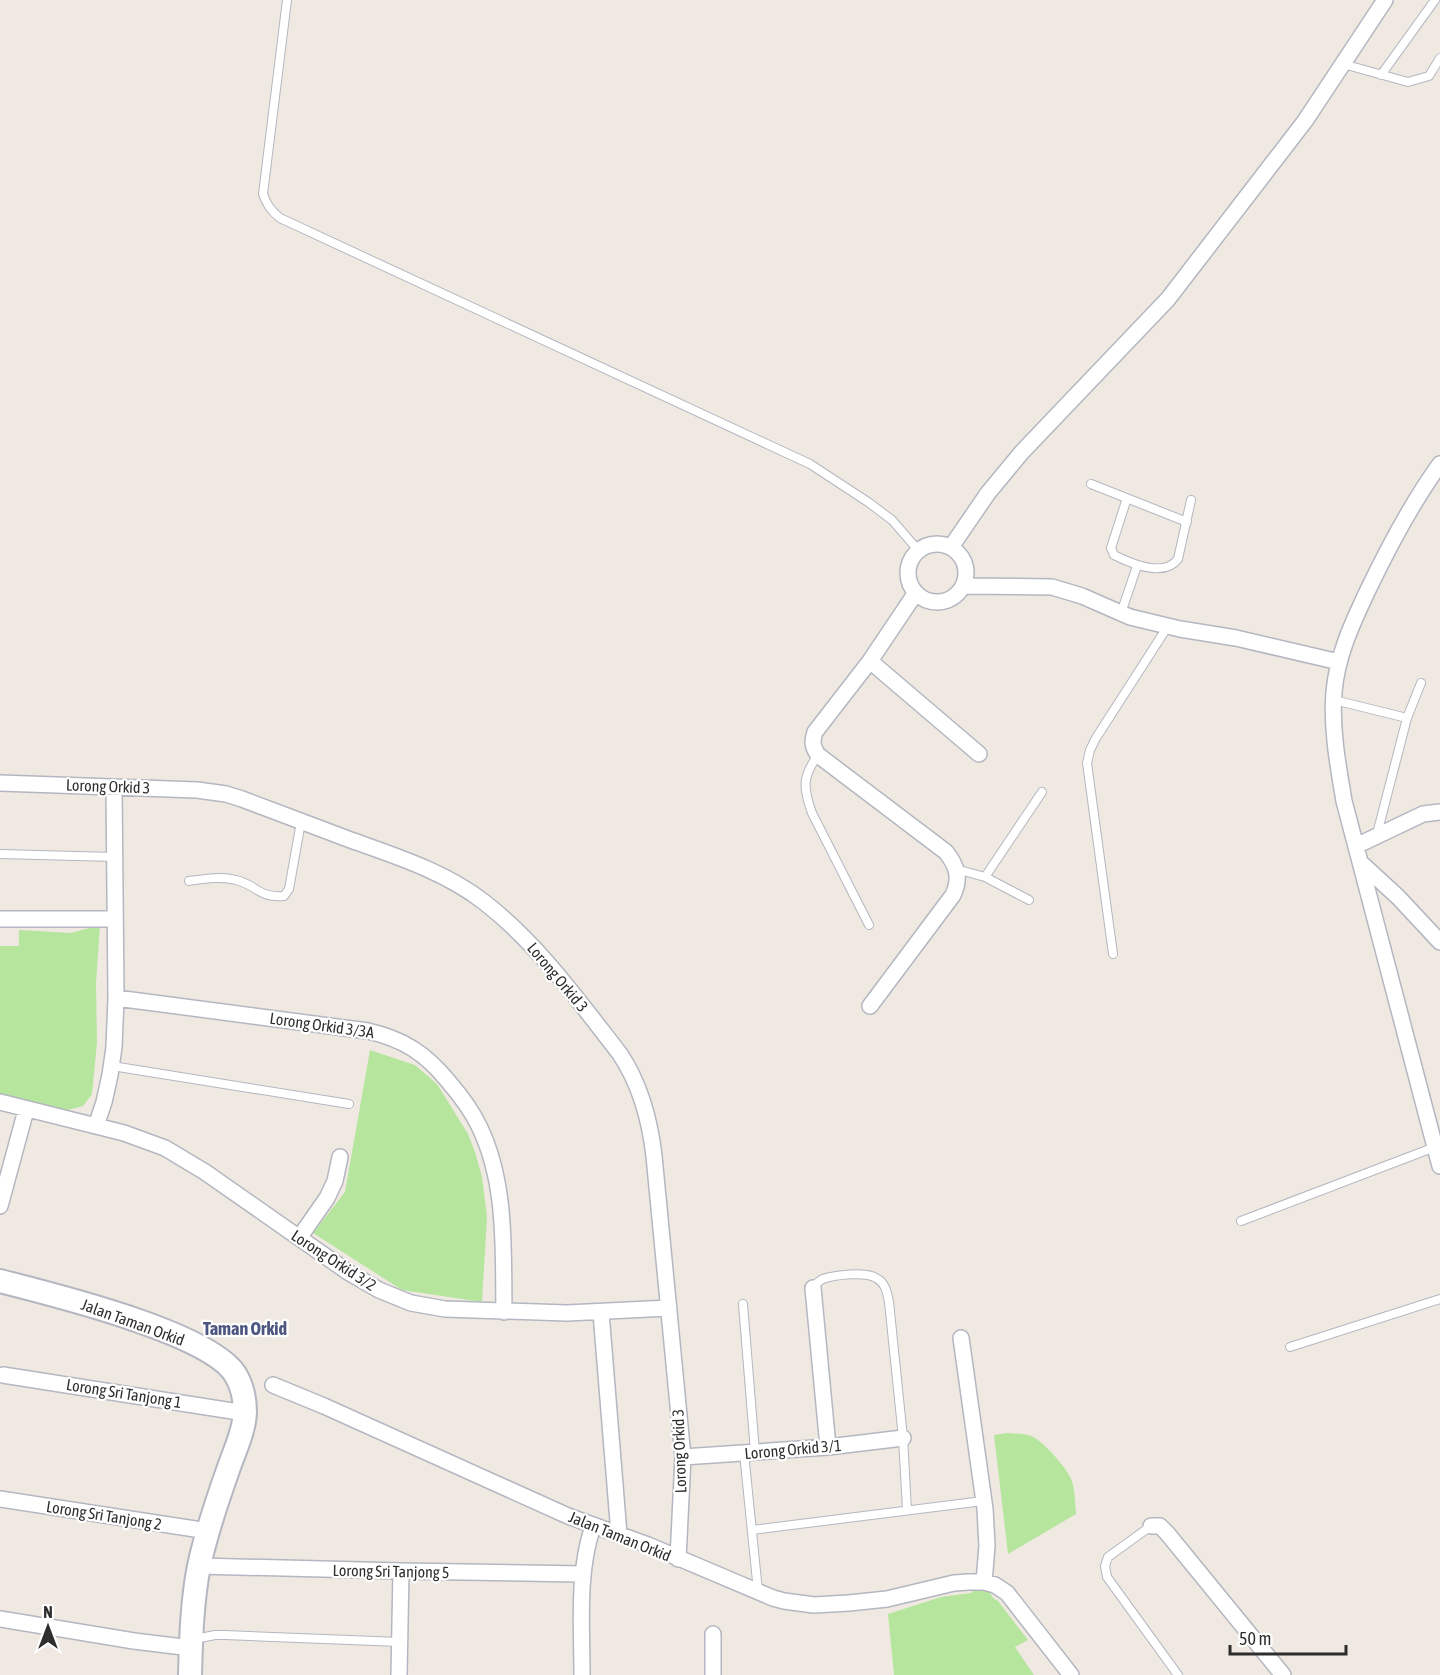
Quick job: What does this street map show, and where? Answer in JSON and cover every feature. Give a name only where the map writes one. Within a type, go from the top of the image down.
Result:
[{"type":"main road","name":"Jalan Taman Orkid","points":[[0,1281],[125,1317],[202,1347],[225,1362],[236,1375],[243,1392],[245,1413],[241,1433],[208,1531],[199,1566],[190,1675]]},
{"type":"street","points":[[951,547],[988,493],[1022,452],[1168,299],[1305,121],[1385,0]]},
{"type":"street","points":[[1440,464],[1412,506],[1347,635],[1340,662],[1333,717],[1344,801],[1438,1145],[1440,1166]]},
{"type":"street","points":[[935,543],[951,547],[960,554],[966,564],[967,575],[964,586],[958,594],[942,602],[932,602],[915,594],[907,576],[911,558],[918,550],[935,543]]},
{"type":"street","points":[[964,586],[1052,587],[1082,596],[1130,617],[1340,662]]},
{"type":"street","points":[[870,1006],[953,895],[957,885],[956,869],[946,852],[818,754],[813,747],[813,739],[815,732],[870,661],[915,594]]},
{"type":"street","points":[[870,661],[979,754]]},
{"type":"street","name":"Lorong Orkid 3","points":[[0,783],[197,790],[242,799],[446,878],[484,902],[529,942],[620,1054],[633,1076],[648,1120],[652,1139],[683,1457],[678,1559]]},
{"type":"street","points":[[96,1126],[104,1102],[114,1047],[116,998],[114,787]]},
{"type":"street","points":[[1356,846],[1423,814],[1440,812]]},
{"type":"street","points":[[1360,863],[1398,897],[1440,942]]},
{"type":"street","points":[[0,919],[115,920]]},
{"type":"street","name":"Lorong Orkid 3/3A","points":[[116,998],[369,1031],[401,1041],[436,1066],[465,1101],[479,1126],[495,1170],[500,1203],[504,1312]]},
{"type":"street","name":"Lorong Orkid 3/2","points":[[0,1102],[96,1126],[165,1148],[184,1158],[348,1272],[395,1297],[427,1307],[504,1312],[601,1313],[669,1308]]},
{"type":"street","points":[[0,1206],[4,1178],[26,1110]]},
{"type":"street","points":[[299,1238],[327,1198],[335,1181],[340,1157]]},
{"type":"street","points":[[813,1288],[828,1447]]},
{"type":"street","points":[[601,1313],[619,1534]]},
{"type":"street","points":[[961,1338],[984,1501],[987,1546],[984,1582],[995,1585],[1007,1593],[1071,1675]]},
{"type":"street","name":"Lorong Sri Tanjong 1","points":[[3,1375],[245,1413]]},
{"type":"street","name":"Jalan Taman Orkid","points":[[273,1385],[593,1526],[619,1534],[784,1601],[832,1605],[887,1599],[954,1583],[984,1582]]},
{"type":"street","name":"Lorong Orkid 3/1","points":[[683,1457],[828,1447],[903,1438]]},
{"type":"street","name":"Lorong Sri Tanjong 2","points":[[0,1499],[208,1531]]},
{"type":"street","points":[[582,1675],[583,1574],[593,1526]]},
{"type":"street","points":[[1152,1526],[1160,1526],[1167,1533],[1283,1675]]},
{"type":"street","name":"Lorong Sri Tanjong 5","points":[[199,1566],[583,1574]]},
{"type":"street","points":[[399,1675],[401,1572]]},
{"type":"street","points":[[0,1619],[134,1641],[191,1644]]},
{"type":"street","points":[[713,1634],[713,1675]]},
{"type":"lane","points":[[287,0],[263,194],[269,209],[280,218],[393,272],[810,464],[892,520],[918,550]]},
{"type":"lane","points":[[1381,75],[1435,0]]},
{"type":"lane","points":[[1343,64],[1408,82],[1429,76],[1440,58]]},
{"type":"lane","points":[[1091,484],[1187,522]]},
{"type":"lane","points":[[1127,498],[1112,548],[1113,555],[1137,566],[1165,568],[1173,566],[1178,560],[1191,500]]},
{"type":"lane","points":[[1121,613],[1137,566]]},
{"type":"lane","points":[[1113,954],[1087,763],[1096,738],[1168,626]]},
{"type":"lane","points":[[1377,836],[1407,718],[1420,683]]},
{"type":"lane","points":[[1334,699],[1407,718]]},
{"type":"lane","points":[[818,754],[808,769],[806,794],[812,813],[869,925]]},
{"type":"lane","points":[[985,877],[1042,792]]},
{"type":"lane","points":[[189,881],[217,878],[236,880],[260,893],[274,897],[284,896],[290,890],[301,822]]},
{"type":"lane","points":[[0,854],[115,857]]},
{"type":"lane","points":[[956,869],[985,877],[1029,900]]},
{"type":"lane","points":[[111,1066],[349,1104]]},
{"type":"lane","points":[[1241,1221],[1438,1145]]},
{"type":"lane","points":[[813,1288],[823,1279],[844,1275],[876,1277],[886,1287],[903,1438],[907,1510]]},
{"type":"lane","points":[[1290,1347],[1440,1299]]},
{"type":"lane","points":[[743,1304],[752,1530],[758,1592]]},
{"type":"lane","points":[[752,1530],[984,1501]]},
{"type":"lane","points":[[1152,1526],[1108,1557],[1105,1566],[1107,1577],[1178,1675]]},
{"type":"lane","points":[[191,1644],[215,1635],[399,1642]]},
{"type":"green space","points":[[100,925],[96,983],[97,1043],[92,1094],[83,1106],[64,1111],[0,1096],[0,946],[19,946],[19,930],[71,933]]},
{"type":"green space","points":[[370,1050],[415,1065],[437,1084],[468,1134],[482,1177],[487,1217],[482,1302],[402,1290],[313,1233],[345,1192]]},
{"type":"green space","points":[[1008,1433],[1032,1436],[1056,1458],[1072,1481],[1076,1514],[1008,1554],[994,1435]]},
{"type":"green space","points":[[984,1582],[993,1598],[998,1601],[1028,1640],[1015,1647],[1034,1675],[894,1675],[888,1614],[941,1597],[971,1593]]},
{"type":"district","name":"Taman Orkid","points":[[245,1328]]}]
